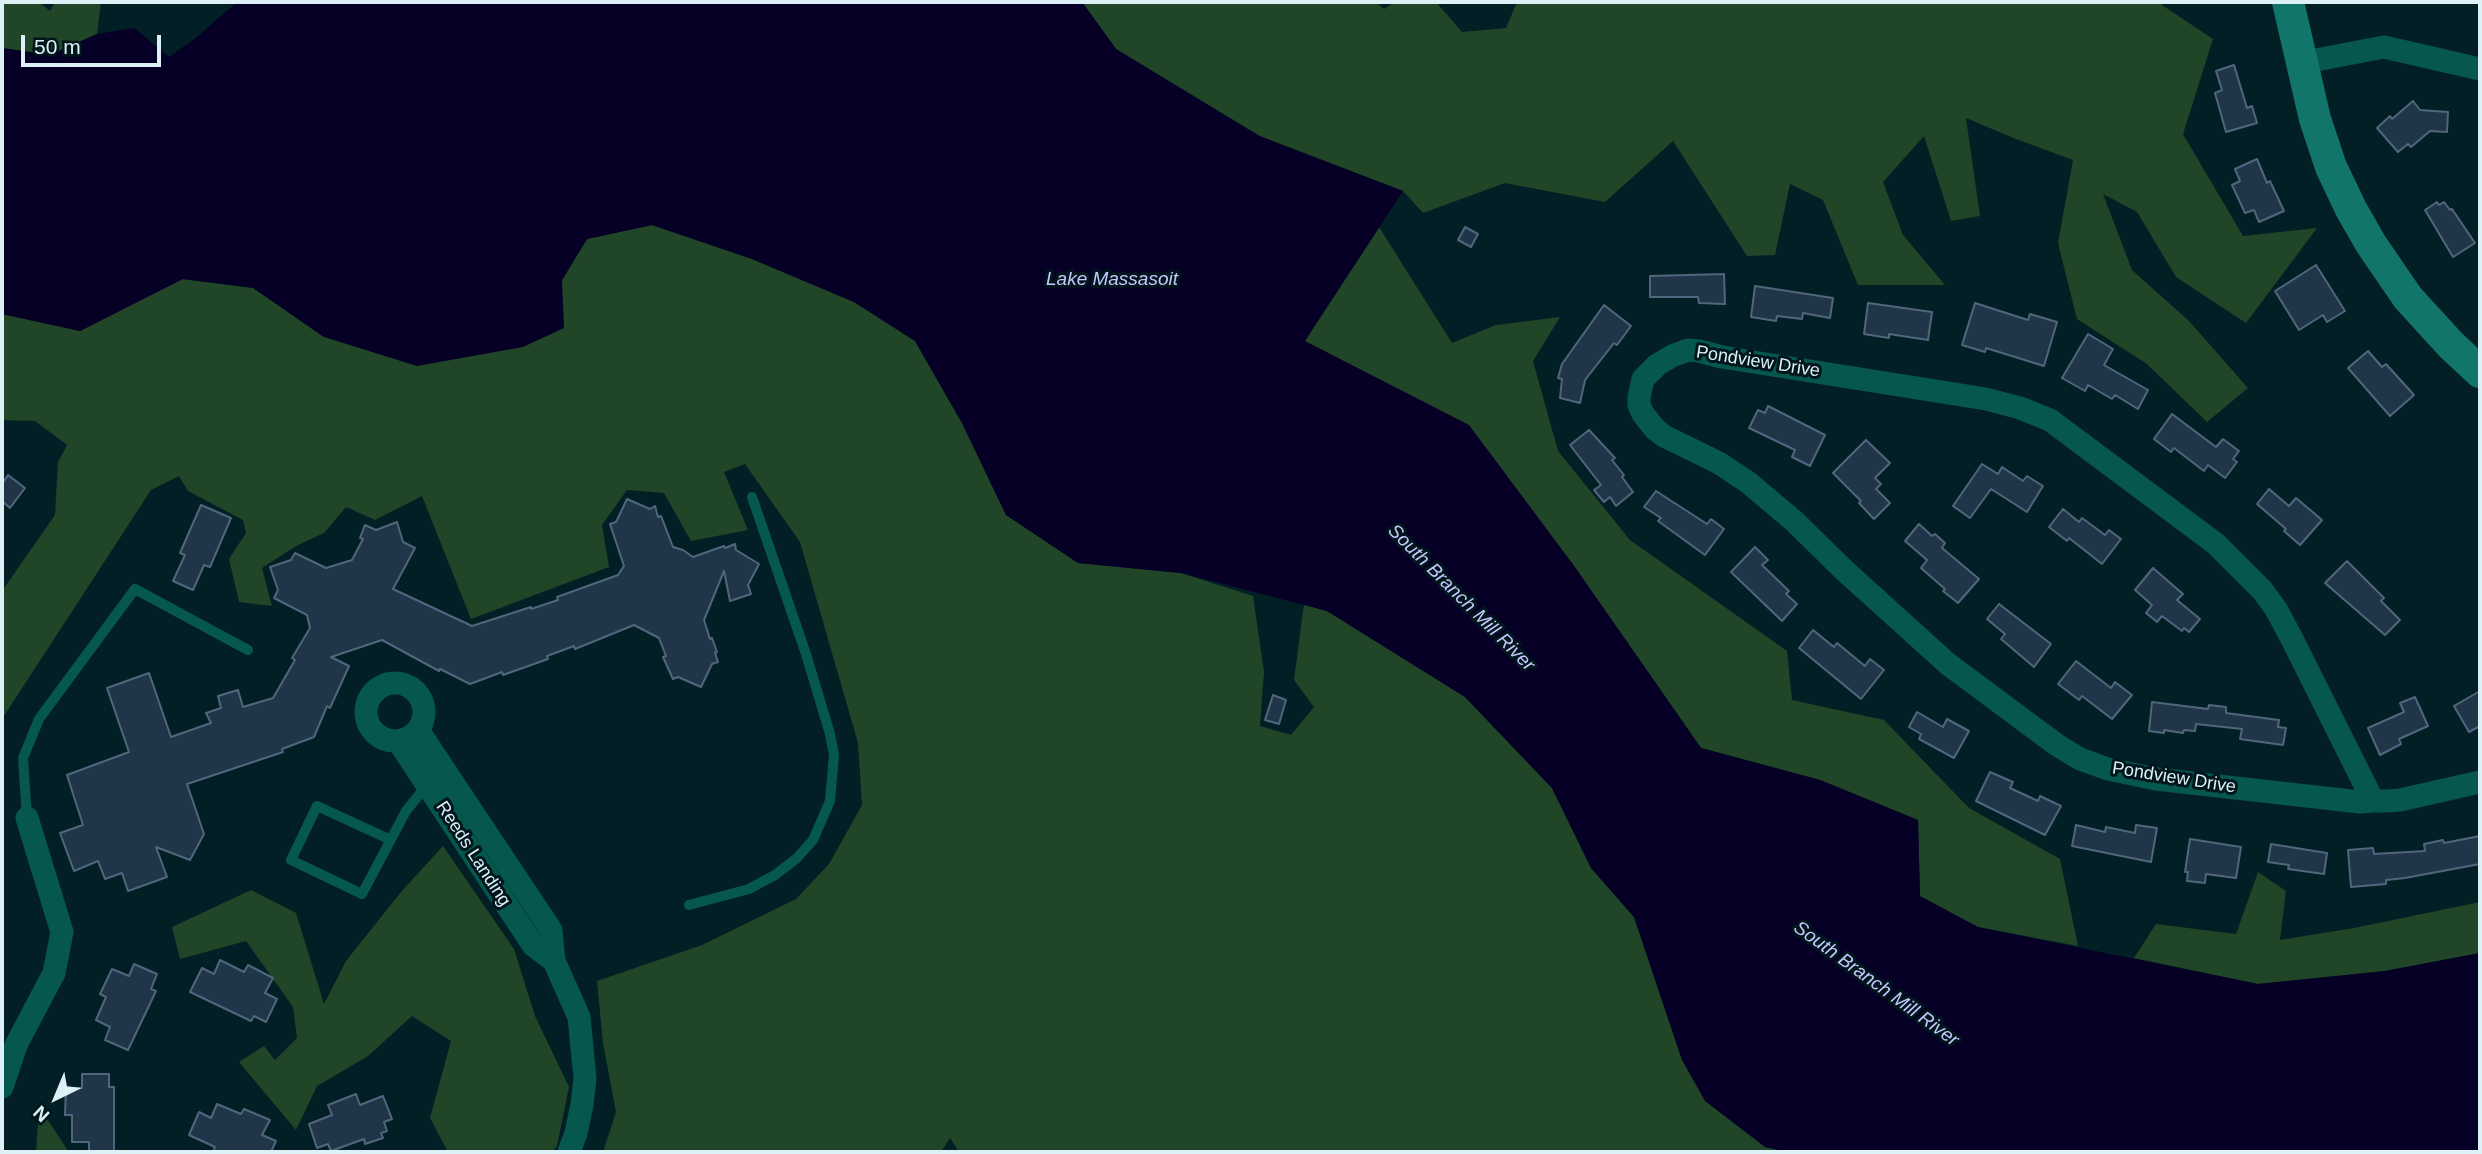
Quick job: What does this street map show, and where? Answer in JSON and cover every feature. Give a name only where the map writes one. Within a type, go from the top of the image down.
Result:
[{"type":"main road","points":[[2288,2],[2300,63],[2323,146],[2341,188],[2361,226],[2399,286],[2421,314],[2480,372]]},
{"type":"street","points":[[2300,63],[2384,47],[2480,69]]},
{"type":"street","name":"Pondview Drive","points":[[2373,802],[2292,639],[2262,590],[2216,544],[2050,420],[1986,399],[1722,357],[1699,351],[1688,350],[1672,356],[1657,365],[1643,379],[1639,405],[1655,429],[1719,463],[1764,494],[1931,650],[1983,692],[2068,752],[2108,769],[2156,779],[2373,802],[2416,797],[2480,782]]},
{"type":"street","name":"Reeds Landing","points":[[437,779],[398,741],[376,734],[367,720],[366,705],[374,691],[388,684],[404,684],[417,693],[424,707],[418,730],[437,779],[533,946],[554,961],[579,1017],[585,1078],[580,1114],[569,1152]]},
{"type":"street","points":[[398,741],[418,730]]},
{"type":"street","points":[[2,1087],[16,1045],[51,982],[62,932],[27,818]]},
{"type":"lane","points":[[689,905],[749,889],[775,875],[797,858],[813,840],[830,802],[834,755],[830,734],[806,654],[752,497]]},
{"type":"lane","points":[[27,818],[23,758],[39,719],[135,589],[248,650]]},
{"type":"lane","points":[[391,840],[317,806],[291,860],[362,894],[391,840],[406,811],[437,779]]},
{"type":"green space","points":[[2,2],[39,2],[50,11],[55,2],[101,2],[97,34],[50,55],[2,48]]},
{"type":"green space","points":[[1082,2],[1376,2],[1384,9],[1395,2],[1436,2],[1462,32],[1506,28],[1517,2],[2162,2],[2162,5],[2213,39],[2183,134],[2243,236],[2317,228],[2246,323],[2176,277],[2137,212],[2103,194],[2132,270],[2189,321],[2248,388],[2207,422],[2147,364],[2077,319],[2058,243],[2073,160],[1966,118],[1980,216],[1951,221],[1924,136],[1883,182],[1903,235],[1945,285],[1858,285],[1823,200],[1790,184],[1775,255],[1747,256],[1673,141],[1605,202],[1505,183],[1423,213],[1403,191],[1260,136],[1116,49]]},
{"type":"green space","points":[[652,225],[752,259],[854,302],[915,341],[962,423],[1006,515],[1078,563],[1181,573],[1253,596],[1264,672],[1260,726],[1291,735],[1314,707],[1294,680],[1304,604],[1327,611],[1465,697],[1552,788],[1591,868],[1634,917],[1682,1060],[1765,1147],[1787,1152],[959,1152],[950,1138],[941,1152],[603,1152],[616,1112],[603,1043],[597,981],[702,945],[796,899],[829,864],[862,805],[858,743],[800,542],[745,464],[724,472],[748,530],[691,541],[664,493],[627,490],[602,525],[609,567],[471,619],[422,496],[375,520],[346,507],[324,533],[296,546],[262,568],[272,606],[239,602],[229,559],[246,533],[243,520],[188,491],[179,476],[151,490],[2,719],[2,591],[55,515],[58,462],[67,445],[35,421],[2,420],[2,314],[80,331],[182,279],[254,288],[324,337],[562,280],[587,239]]},
{"type":"green space","points":[[1379,227],[1452,343],[1496,325],[1560,317],[1533,361],[1558,451],[1630,540],[1787,651],[1792,700],[1884,720],[1969,808],[2060,859],[2078,946],[1978,927],[1920,897],[1918,820],[1820,780],[1701,748],[1572,563],[1304,341]]},
{"type":"green space","points":[[443,846],[514,949],[535,1016],[569,1087],[557,1146],[552,1152],[448,1152],[430,1118],[451,1041],[412,1016],[368,1056],[317,1086],[296,1130],[239,1062],[264,1046],[275,1060],[297,1038],[293,1007],[246,941],[180,959],[172,927],[251,890],[296,913],[324,1004],[346,961],[401,892]]},
{"type":"green space","points":[[2258,872],[2286,891],[2280,940],[2480,902],[2480,953],[2385,971],[2258,984],[2134,958],[2156,924],[2236,934]]},
{"type":"green space","points":[[39,1107],[69,1152],[36,1152]]},
{"type":"water","name":"Lake Massasoit","points":[[237,2],[1082,2],[1116,49],[1259,136],[1403,191],[1305,341],[1469,425],[1572,563],[1701,748],[1820,780],[1918,820],[1920,896],[1978,927],[2258,984],[2385,971],[2480,953],[2480,1152],[1787,1152],[1765,1147],[1705,1101],[1682,1060],[1634,917],[1591,868],[1552,788],[1465,697],[1327,611],[1181,573],[1078,563],[1006,515],[962,423],[915,341],[854,302],[752,259],[652,225],[587,239],[562,280],[564,328],[523,347],[417,366],[324,337],[253,288],[183,279],[80,331],[2,314],[2,48],[50,55],[97,34],[134,28],[169,57]]},
{"type":"building","points":[[2234,65],[2247,108],[2252,106],[2257,123],[2226,132],[2215,93],[2222,90],[2216,71]]},
{"type":"building","points":[[2413,101],[2420,110],[2448,112],[2447,132],[2430,131],[2411,147],[2408,144],[2398,152],[2377,128]]},
{"type":"building","points":[[2257,159],[2267,183],[2270,181],[2284,211],[2259,222],[2254,210],[2245,213],[2232,185],[2240,181],[2235,169]]},
{"type":"building","points":[[2437,202],[2439,205],[2444,202],[2452,209],[2475,243],[2453,257],[2425,210]]},
{"type":"building","points":[[1465,227],[1478,234],[1471,247],[1458,240]]},
{"type":"building","points":[[2316,265],[2345,311],[2327,322],[2323,315],[2299,330],[2275,291]]},
{"type":"building","points":[[1724,274],[1725,304],[1699,303],[1698,297],[1650,297],[1650,276]]},
{"type":"building","points":[[1755,286],[1833,298],[1830,318],[1803,313],[1802,319],[1777,316],[1776,321],[1751,317]]},
{"type":"building","points":[[1868,303],[1932,312],[1928,340],[1889,334],[1889,338],[1864,334]]},
{"type":"building","points":[[1975,303],[2028,320],[2030,314],[2057,322],[2044,366],[1986,348],[1985,352],[1962,345]]},
{"type":"building","points":[[1604,305],[1631,326],[1585,380],[1580,403],[1560,398],[1562,379],[1558,378],[1562,364]]},
{"type":"building","points":[[2088,334],[2113,349],[2104,365],[2148,390],[2138,409],[2115,395],[2112,399],[2088,385],[2085,391],[2062,378]]},
{"type":"building","points":[[2368,351],[2382,367],[2386,364],[2414,395],[2390,416],[2348,368]]},
{"type":"building","points":[[1768,406],[1825,435],[1810,466],[1792,457],[1795,450],[1749,428],[1758,410],[1765,413]]},
{"type":"building","points":[[2172,414],[2216,447],[2223,439],[2239,451],[2233,459],[2237,462],[2225,478],[2208,465],[2204,471],[2174,448],[2171,452],[2154,439]]},
{"type":"building","points":[[1589,430],[1615,458],[1612,460],[1633,492],[1616,506],[1610,497],[1604,502],[1594,490],[1601,485],[1570,445]]},
{"type":"building","points":[[1866,440],[1890,463],[1875,478],[1881,484],[1876,489],[1890,503],[1874,519],[1859,503],[1861,501],[1833,473]]},
{"type":"building","points":[[1982,464],[1998,474],[2002,467],[2023,481],[2027,476],[2043,486],[2027,512],[1991,489],[1970,518],[1953,506]]},
{"type":"building","points":[[8,475],[25,488],[10,508],[2,501],[2,484]]},
{"type":"building","points":[[2269,489],[2289,506],[2296,498],[2322,520],[2300,545],[2257,504]]},
{"type":"building","points":[[1656,491],[1707,524],[1711,519],[1724,529],[1705,555],[1658,521],[1661,518],[1644,507]]},
{"type":"building","points":[[627,499],[650,509],[655,506],[673,547],[693,557],[735,544],[736,550],[759,564],[748,585],[751,594],[730,601],[724,571],[704,620],[717,652],[718,662],[712,664],[701,687],[678,677],[673,679],[663,657],[666,656],[659,638],[634,625],[575,649],[574,646],[547,656],[548,659],[470,684],[440,669],[439,671],[382,640],[331,657],[349,666],[314,737],[282,749],[283,752],[187,784],[204,834],[190,860],[156,847],[167,877],[128,891],[122,873],[105,879],[98,861],[74,871],[60,833],[83,825],[67,775],[129,752],[107,688],[149,673],[171,737],[211,723],[206,713],[221,708],[218,696],[238,690],[243,707],[273,698],[310,628],[307,615],[274,598],[278,590],[270,567],[291,560],[295,553],[326,568],[352,560],[363,539],[360,538],[365,525],[376,530],[397,522],[403,542],[415,548],[393,589],[472,626],[558,600],[557,597],[618,575],[624,566],[610,524],[616,522]]},
{"type":"building","points":[[201,505],[231,518],[210,567],[204,565],[193,590],[173,581],[185,555],[180,553]]},
{"type":"building","points":[[2063,509],[2079,522],[2082,518],[2105,535],[2109,530],[2121,539],[2102,564],[2069,538],[2067,541],[2049,527]]},
{"type":"building","points":[[1919,524],[1945,543],[1942,548],[1979,579],[1958,603],[1921,568],[1927,560],[1905,541]]},
{"type":"building","points":[[1755,547],[1768,560],[1762,565],[1789,591],[1786,594],[1797,604],[1782,621],[1731,572]]},
{"type":"building","points":[[2347,561],[2384,598],[2381,601],[2400,620],[2385,635],[2325,583]]},
{"type":"building","points":[[2153,568],[2183,594],[2177,600],[2200,619],[2189,632],[2184,628],[2182,631],[2162,616],[2157,622],[2146,613],[2152,605],[2135,590]]},
{"type":"building","points":[[1999,604],[2051,644],[2034,667],[2001,639],[2005,634],[1987,619]]},
{"type":"building","points":[[1813,630],[1834,647],[1837,643],[1865,666],[1870,659],[1884,670],[1861,699],[1799,648]]},
{"type":"building","points":[[2076,661],[2111,688],[2115,682],[2132,695],[2112,719],[2082,696],[2079,700],[2058,684]]},
{"type":"building","points":[[2480,691],[2480,726],[2469,732],[2454,706]]},
{"type":"building","points":[[1273,695],[1286,700],[1279,724],[1265,720]]},
{"type":"building","points":[[2415,697],[2428,726],[2399,739],[2401,744],[2380,755],[2368,728],[2404,712],[2400,703]]},
{"type":"building","points":[[2152,702],[2208,709],[2209,705],[2226,707],[2226,713],[2279,720],[2278,727],[2286,728],[2283,745],[2240,739],[2242,729],[2196,724],[2195,731],[2184,730],[2183,733],[2149,731]]},
{"type":"building","points":[[1917,712],[1943,727],[1947,719],[1969,731],[1954,758],[1919,739],[1921,734],[1909,727]]},
{"type":"building","points":[[1990,772],[2013,782],[2010,788],[2038,801],[2040,796],[2061,806],[2045,835],[1976,801]]},
{"type":"building","points":[[2076,825],[2105,832],[2106,827],[2135,833],[2136,825],[2157,828],[2151,862],[2072,846]]},
{"type":"building","points":[[2480,836],[2480,864],[2386,880],[2386,884],[2351,887],[2348,850],[2373,848],[2374,854],[2425,851],[2424,844]]},
{"type":"building","points":[[2190,839],[2241,847],[2236,878],[2206,874],[2205,883],[2187,881],[2188,872],[2185,872]]},
{"type":"building","points":[[2271,844],[2327,853],[2324,874],[2288,869],[2289,865],[2268,862]]},
{"type":"building","points":[[220,960],[244,972],[248,965],[273,978],[265,993],[277,999],[266,1022],[254,1016],[251,1021],[190,992],[202,968],[214,974]]},
{"type":"building","points":[[134,964],[157,974],[151,989],[156,991],[128,1050],[105,1040],[110,1027],[96,1020],[106,997],[100,994],[112,969],[129,976]]},
{"type":"building","points":[[82,1074],[109,1074],[109,1087],[114,1087],[114,1152],[89,1152],[89,1142],[72,1142],[72,1115],[65,1115],[66,1088],[82,1088]]},
{"type":"building","points":[[356,1094],[360,1105],[383,1096],[392,1119],[384,1122],[387,1131],[381,1133],[383,1138],[365,1144],[364,1139],[331,1151],[328,1144],[317,1148],[309,1124],[332,1115],[328,1105]]},
{"type":"building","points":[[217,1104],[241,1114],[244,1109],[270,1120],[262,1135],[276,1141],[271,1152],[213,1152],[215,1147],[189,1135],[199,1112],[211,1118]]},
{"type":"water label","name":"South Branch Mill River","points":[[1461,598]]},
{"type":"water label","name":"South Branch Mill River","points":[[1876,984]]}]
